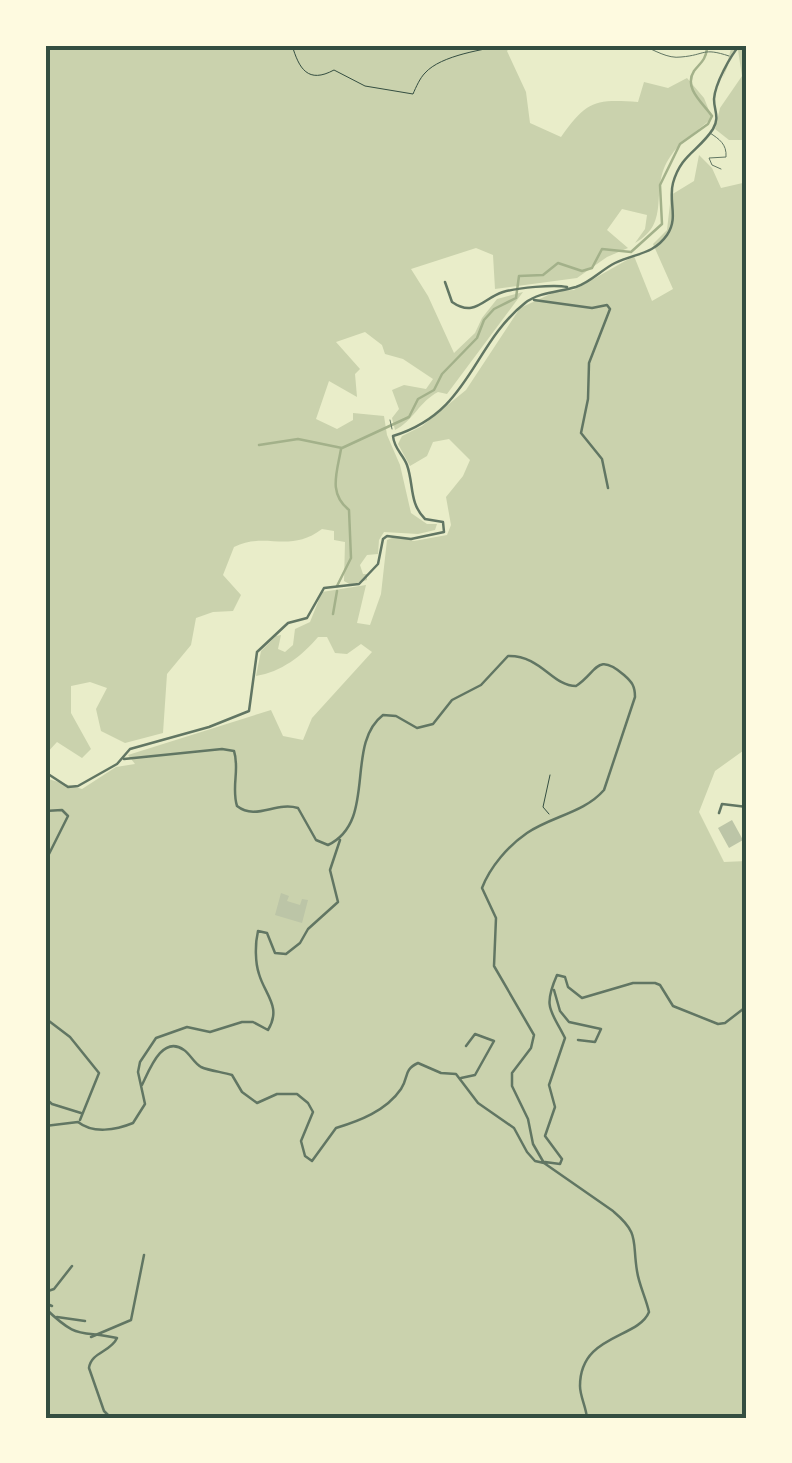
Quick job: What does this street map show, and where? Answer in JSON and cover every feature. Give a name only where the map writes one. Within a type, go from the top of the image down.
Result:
[{"type":"street","points":[[124,759],[130,749],[209,727],[249,711],[257,652],[282,627],[307,618],[324,588],[359,584],[378,564],[387,536],[410,539],[444,532],[443,522],[425,519],[416,506],[409,468],[394,445],[393,436],[415,429],[448,404],[464,387],[498,332],[531,300],[596,278],[612,264],[640,256],[660,244],[673,224],[670,193],[678,169],[710,133],[717,119],[714,98],[730,56],[740,45]]},
{"type":"street","points":[[445,282],[452,302],[467,308],[483,304],[501,292],[555,284],[572,288]]},
{"type":"street","points":[[531,300],[592,308],[607,305],[610,309],[589,363],[582,432],[602,459],[608,488]]},
{"type":"street","points":[[45,1126],[78,1122],[84,1127],[102,1129],[133,1123],[144,1110],[140,1062],[156,1038],[186,1027],[210,1032],[242,1022],[253,1022],[264,1030],[272,1024],[272,1000],[258,974],[258,932],[267,933],[275,952],[286,954],[334,908],[338,894],[330,870],[340,838],[352,822],[368,730],[375,722],[388,714],[417,728],[433,724],[452,700],[481,685],[508,656],[542,665],[567,686],[583,681],[595,666],[611,664],[636,690],[604,790],[595,801],[526,833],[499,859],[482,888],[496,918],[494,966],[534,1035],[531,1048],[512,1073],[512,1086],[544,1163]]},
{"type":"street","points":[[45,772],[68,787],[78,786],[124,759],[227,748],[236,754],[232,790],[237,806],[244,812],[252,814],[288,804],[303,813],[316,840],[328,845],[340,838]]},
{"type":"street","points":[[718,813],[722,804],[747,807]]},
{"type":"street","points":[[45,811],[62,810],[68,816],[45,862]]},
{"type":"street","points":[[544,1163],[548,1160],[560,1164],[562,1159],[545,1136],[555,1107],[549,1084],[565,1038],[550,1007],[557,975],[561,974],[576,995],[588,998],[633,983],[660,985],[673,1006],[718,1024],[724,1024],[747,1006]]},
{"type":"street","points":[[553,985],[560,1012],[568,1022],[601,1029],[595,1042],[578,1040]]},
{"type":"street","points":[[45,1018],[70,1037],[97,1069],[97,1079],[78,1122]]},
{"type":"street","points":[[460,1079],[475,1075],[494,1041],[475,1034],[466,1046]]},
{"type":"street","points":[[142,1085],[157,1056],[166,1047],[175,1046],[200,1066],[232,1075],[242,1092],[257,1103],[276,1094],[297,1094],[312,1112],[302,1141],[305,1156],[312,1161],[336,1128],[360,1122],[400,1090],[406,1070],[412,1066],[418,1063],[441,1073],[450,1071],[478,1103],[520,1134],[535,1160],[614,1212],[635,1235],[636,1268],[649,1312],[644,1322],[605,1342],[588,1361],[580,1388],[587,1418]]},
{"type":"street","points":[[45,1098],[82,1113]]},
{"type":"street","points":[[92,1337],[130,1320],[144,1254]]},
{"type":"street","points":[[45,1292],[54,1289],[72,1266]]},
{"type":"street","points":[[45,1305],[74,1332],[117,1338],[95,1356],[90,1368],[104,1411],[111,1418]]},
{"type":"street","points":[[45,1305],[52,1306]]},
{"type":"street","points":[[56,1318],[85,1321]]},
{"type":"lane","points":[[642,45],[671,57],[711,50],[730,56]]},
{"type":"lane","points":[[710,133],[723,142],[727,152],[726,156],[709,158],[721,170]]},
{"type":"lane","points":[[390,420],[392,430]]},
{"type":"path","points":[[292,45],[300,68],[310,77],[322,77],[334,70],[365,86],[413,94],[426,72],[457,53],[508,45]]},
{"type":"path","points":[[550,775],[543,807],[555,820]]},
{"type":"green space","points":[[45,45],[512,45],[507,51],[526,92],[530,123],[561,137],[593,105],[638,102],[644,82],[668,88],[687,78],[704,98],[712,118],[670,157],[661,181],[657,215],[647,235],[635,243],[645,229],[647,215],[622,209],[607,230],[628,248],[577,278],[495,289],[493,255],[476,248],[411,269],[454,353],[475,333],[497,299],[523,292],[447,394],[438,392],[432,396],[395,430],[392,418],[399,409],[392,390],[404,385],[426,389],[433,379],[403,359],[385,354],[382,345],[365,332],[336,342],[360,369],[355,374],[357,397],[329,381],[316,419],[337,429],[353,420],[353,413],[384,416],[411,513],[427,524],[437,524],[435,530],[418,534],[384,532],[378,554],[367,555],[360,565],[367,580],[351,585],[344,581],[345,542],[334,540],[334,531],[322,529],[299,540],[257,541],[234,547],[223,575],[241,595],[233,611],[196,618],[191,645],[167,674],[163,733],[125,743],[101,731],[96,709],[107,688],[90,682],[71,686],[71,713],[91,749],[82,758],[57,742],[45,755]]},
{"type":"green space","points":[[732,45],[747,45],[747,140],[729,140],[715,129],[720,108],[742,76],[738,50],[733,52],[723,78]]},
{"type":"green space","points":[[699,155],[712,168],[721,188],[747,182],[747,748],[715,771],[699,812],[724,862],[747,861],[747,1418],[45,1418],[45,778],[82,789],[116,767],[135,764],[128,755],[271,710],[283,736],[303,740],[312,718],[372,652],[361,644],[347,654],[335,653],[327,637],[318,637],[290,662],[256,676],[261,651],[281,635],[278,649],[285,652],[293,645],[295,629],[310,622],[322,592],[366,585],[357,623],[370,625],[381,594],[387,540],[397,536],[414,541],[447,535],[451,525],[446,497],[470,460],[449,439],[433,442],[427,456],[410,466],[398,444],[402,436],[422,426],[466,390],[520,308],[557,291],[574,290],[634,256],[652,301],[673,289],[653,244],[667,230],[671,195],[694,181]]},
{"type":"building","points":[[732,820],[743,840],[729,848],[718,828]]},
{"type":"building","points":[[281,893],[289,896],[287,901],[300,905],[302,899],[308,900],[302,923],[275,915]]},
{"type":"waterway","points":[[259,445],[298,439],[342,448],[409,417],[418,399],[434,390],[442,374],[477,338],[484,320],[494,309],[516,298],[519,276],[543,275],[558,263],[582,271],[592,268],[602,249],[631,252],[662,224],[660,185],[680,144],[708,124],[712,116],[696,95],[691,77],[713,45]]},
{"type":"waterway","points":[[337,586],[351,558],[349,510],[336,490],[341,449]]},
{"type":"waterway","points":[[333,614],[337,591]]}]
